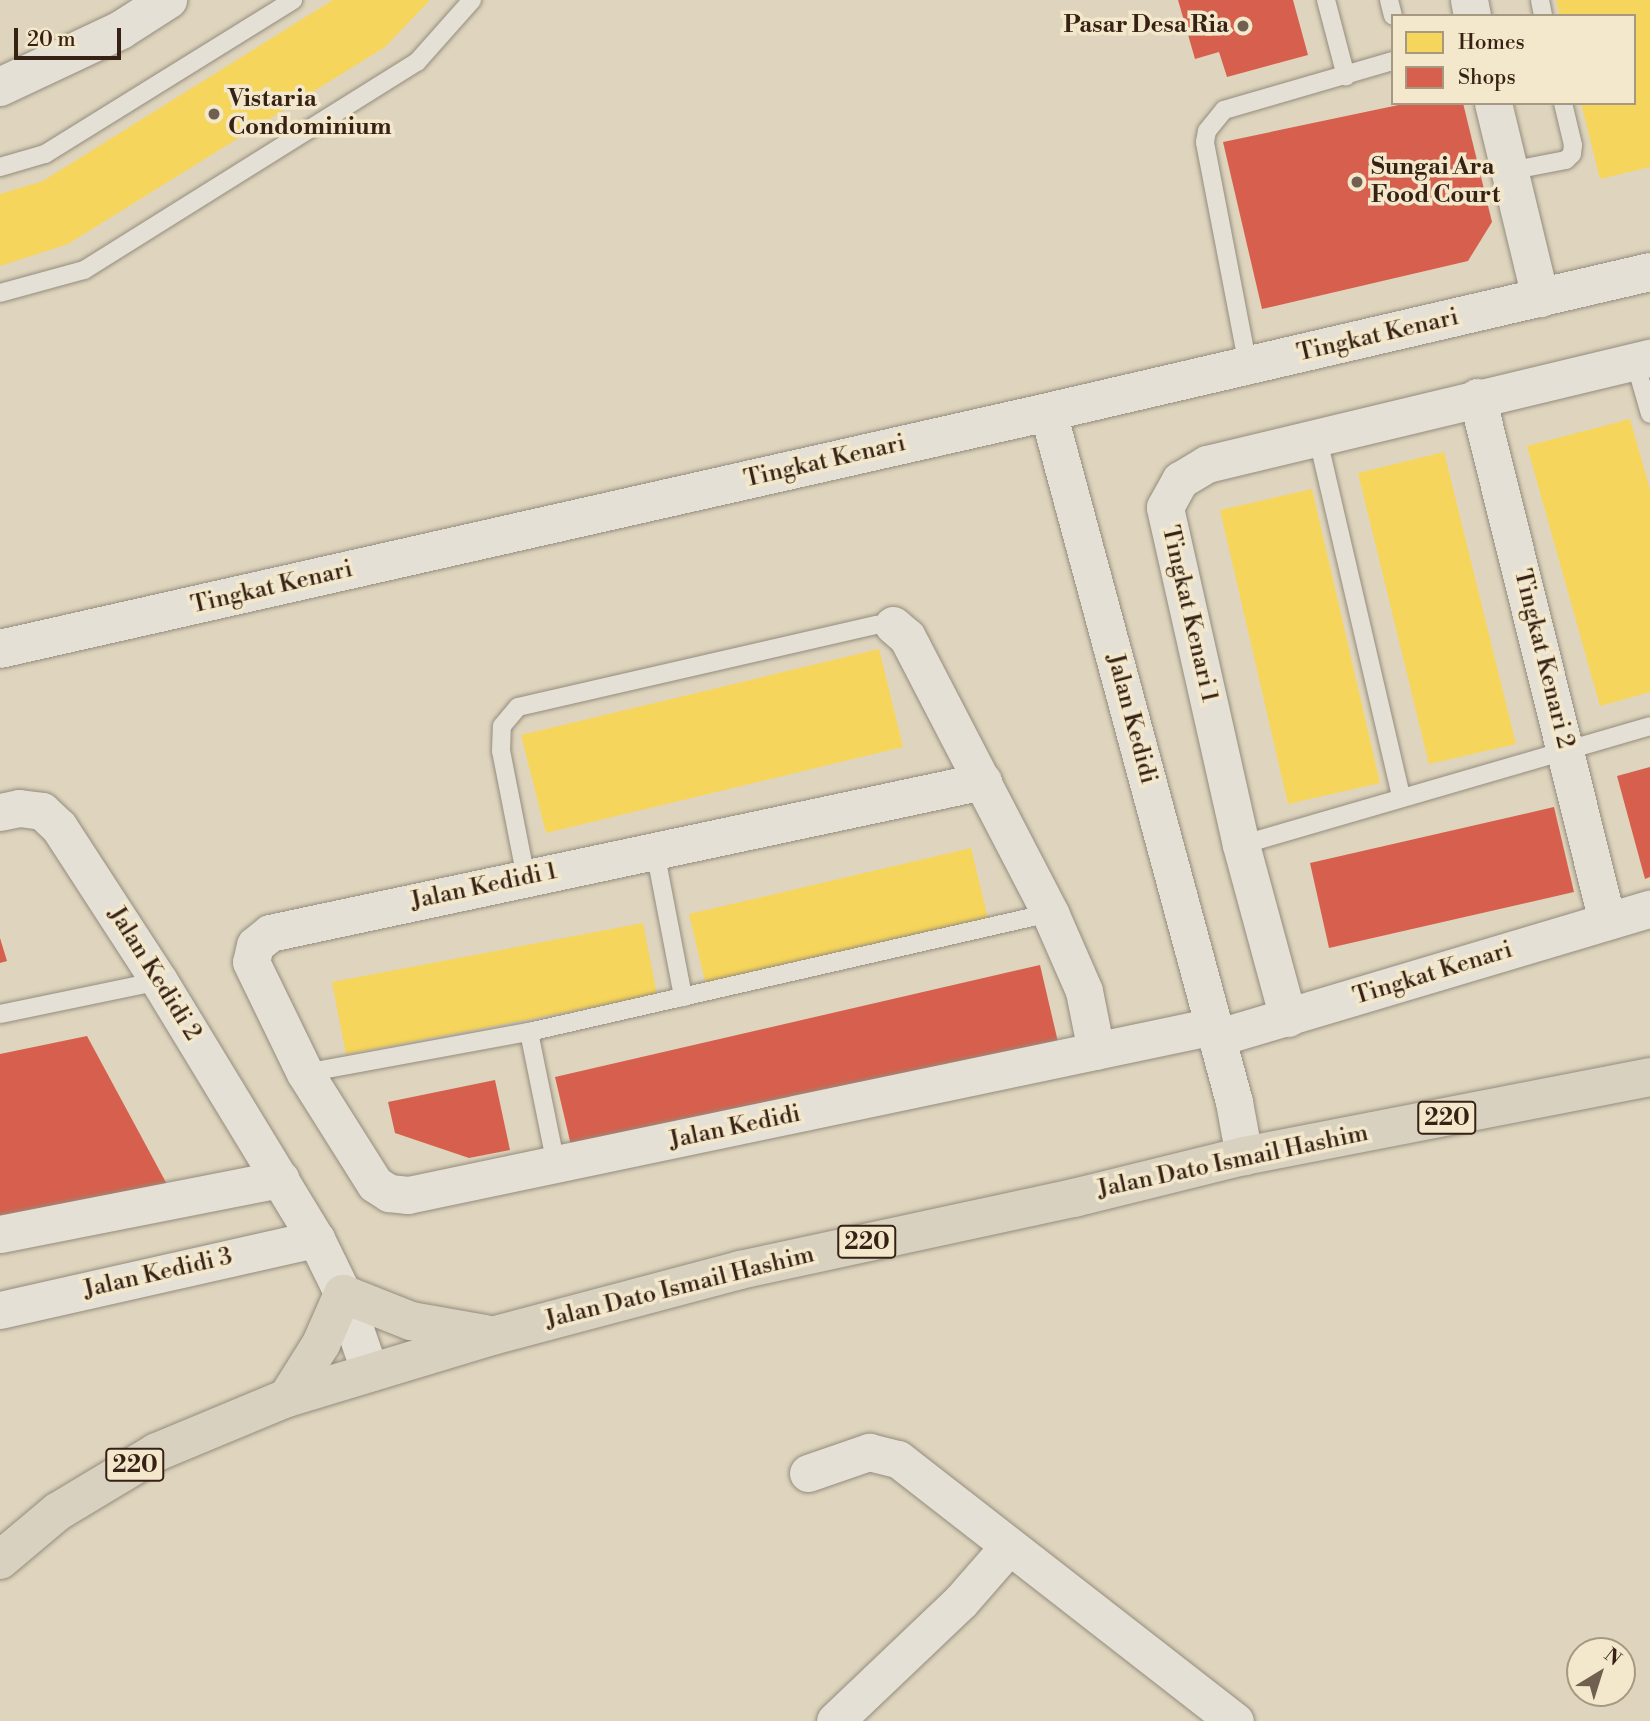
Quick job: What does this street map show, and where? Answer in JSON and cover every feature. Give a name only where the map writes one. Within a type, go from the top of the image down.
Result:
[{"type":"main road","name":"Jalan Dato Ismail Hashim","points":[[0,1560],[57,1513],[157,1452],[287,1398],[492,1336],[740,1270],[1074,1198],[1244,1156],[1650,1077]]},
{"type":"main road","points":[[287,1398],[321,1344],[343,1294],[411,1321],[492,1336]]},
{"type":"street","points":[[0,87],[121,30],[168,0]]},
{"type":"street","points":[[1493,105],[1540,298]]},
{"type":"street","name":"Tingkat Kenari","points":[[0,649],[1048,412],[1650,272]]},
{"type":"street","name":"Tingkat Kenari 1","points":[[1288,1018],[1241,845],[1165,507],[1180,480],[1208,464],[1317,435],[1643,360]]},
{"type":"street","name":"Tingkat Kenari 2","points":[[1477,397],[1608,921]]},
{"type":"street","name":"Jalan Kedidi","points":[[1048,412],[1234,1102],[1244,1156]]},
{"type":"street","points":[[893,625],[907,638],[1050,913],[1084,991],[1096,1051]]},
{"type":"street","name":"Jalan Kedidi 1","points":[[375,1184],[305,1073],[251,962],[255,945],[270,933],[983,781]]},
{"type":"street","name":"Jalan Kedidi 2","points":[[0,812],[19,808],[42,811],[59,827],[159,981],[316,1239],[343,1294],[370,1373]]},
{"type":"street","name":"Tingkat Kenari","points":[[1215,1032],[1288,1018],[1650,909]]},
{"type":"street","name":"Jalan Kedidi","points":[[375,1184],[389,1193],[408,1195],[1096,1051],[1215,1032]]},
{"type":"street","points":[[0,1234],[281,1179]]},
{"type":"street","name":"Jalan Kedidi 3","points":[[0,1310],[316,1239]]},
{"type":"street","points":[[808,1473],[869,1452],[898,1460],[1235,1721]]},
{"type":"street","points":[[835,1721],[961,1601],[1009,1546]]},
{"type":"lane","points":[[0,167],[46,153],[293,0]]},
{"type":"lane","points":[[0,293],[84,270],[417,62],[472,0]]},
{"type":"lane","points":[[1326,0],[1346,75]]},
{"type":"lane","points":[[1248,366],[1205,142],[1207,131],[1224,110],[1391,62]]},
{"type":"lane","points":[[1509,171],[1566,160],[1572,154],[1563,105]]},
{"type":"lane","points":[[1643,360],[1650,414]]},
{"type":"lane","points":[[1317,435],[1402,796]]},
{"type":"lane","points":[[526,878],[501,751],[502,726],[519,707],[877,625],[893,625]]},
{"type":"lane","points":[[1241,845],[1650,726]]},
{"type":"lane","points":[[656,850],[683,996]]},
{"type":"lane","points":[[305,1073],[529,1032],[1050,913]]},
{"type":"lane","points":[[0,1014],[159,981]]},
{"type":"lane","points":[[529,1032],[556,1166]]},
{"type":"building: Homes","name":"Vistaria Condominium","points":[[333,0],[430,0],[385,47],[68,244],[0,266],[0,194],[43,181]]},
{"type":"building: Homes","points":[[1556,0],[1650,0],[1650,167],[1600,179],[1582,105],[1636,105],[1636,14],[1560,14]]},
{"type":"building: Homes","points":[[1630,419],[1650,490],[1650,692],[1600,706],[1527,446]]},
{"type":"building: Homes","points":[[1444,452],[1516,744],[1429,764],[1358,473]]},
{"type":"building: Homes","points":[[1312,489],[1380,783],[1288,804],[1220,510]]},
{"type":"building: Homes","points":[[879,649],[903,747],[546,833],[521,735]]},
{"type":"building: Homes","points":[[971,848],[988,919],[706,985],[689,914]]},
{"type":"building: Homes","points":[[643,923],[657,995],[346,1054],[332,982]]},
{"type":"building: Shops","name":"Pasar Desa Ria","points":[[1178,0],[1293,0],[1308,55],[1227,77],[1219,52],[1195,59]]},
{"type":"building: Shops","name":"Sungai Ara Food Court","points":[[1399,105],[1463,105],[1492,222],[1468,261],[1262,309],[1223,142]]},
{"type":"building: Shops","points":[[1650,767],[1650,877],[1645,879],[1617,776]]},
{"type":"building: Shops","points":[[1554,807],[1574,892],[1329,948],[1310,863]]},
{"type":"building: Shops","points":[[0,938],[7,961],[0,963]]},
{"type":"building: Shops","points":[[1040,965],[1058,1042],[573,1154],[555,1077]]},
{"type":"building: Shops","points":[[87,1036],[169,1188],[0,1223],[0,1054]]},
{"type":"building: Shops","points":[[495,1080],[510,1150],[469,1158],[395,1133],[388,1102]]},
{"type":"place","name":"Pasar Desa Ria","points":[[1243,26]]},
{"type":"place","name":"Vistaria Condominium","points":[[214,114]]},
{"type":"place","name":"Sungai Ara Food Court","points":[[1357,182]]}]
